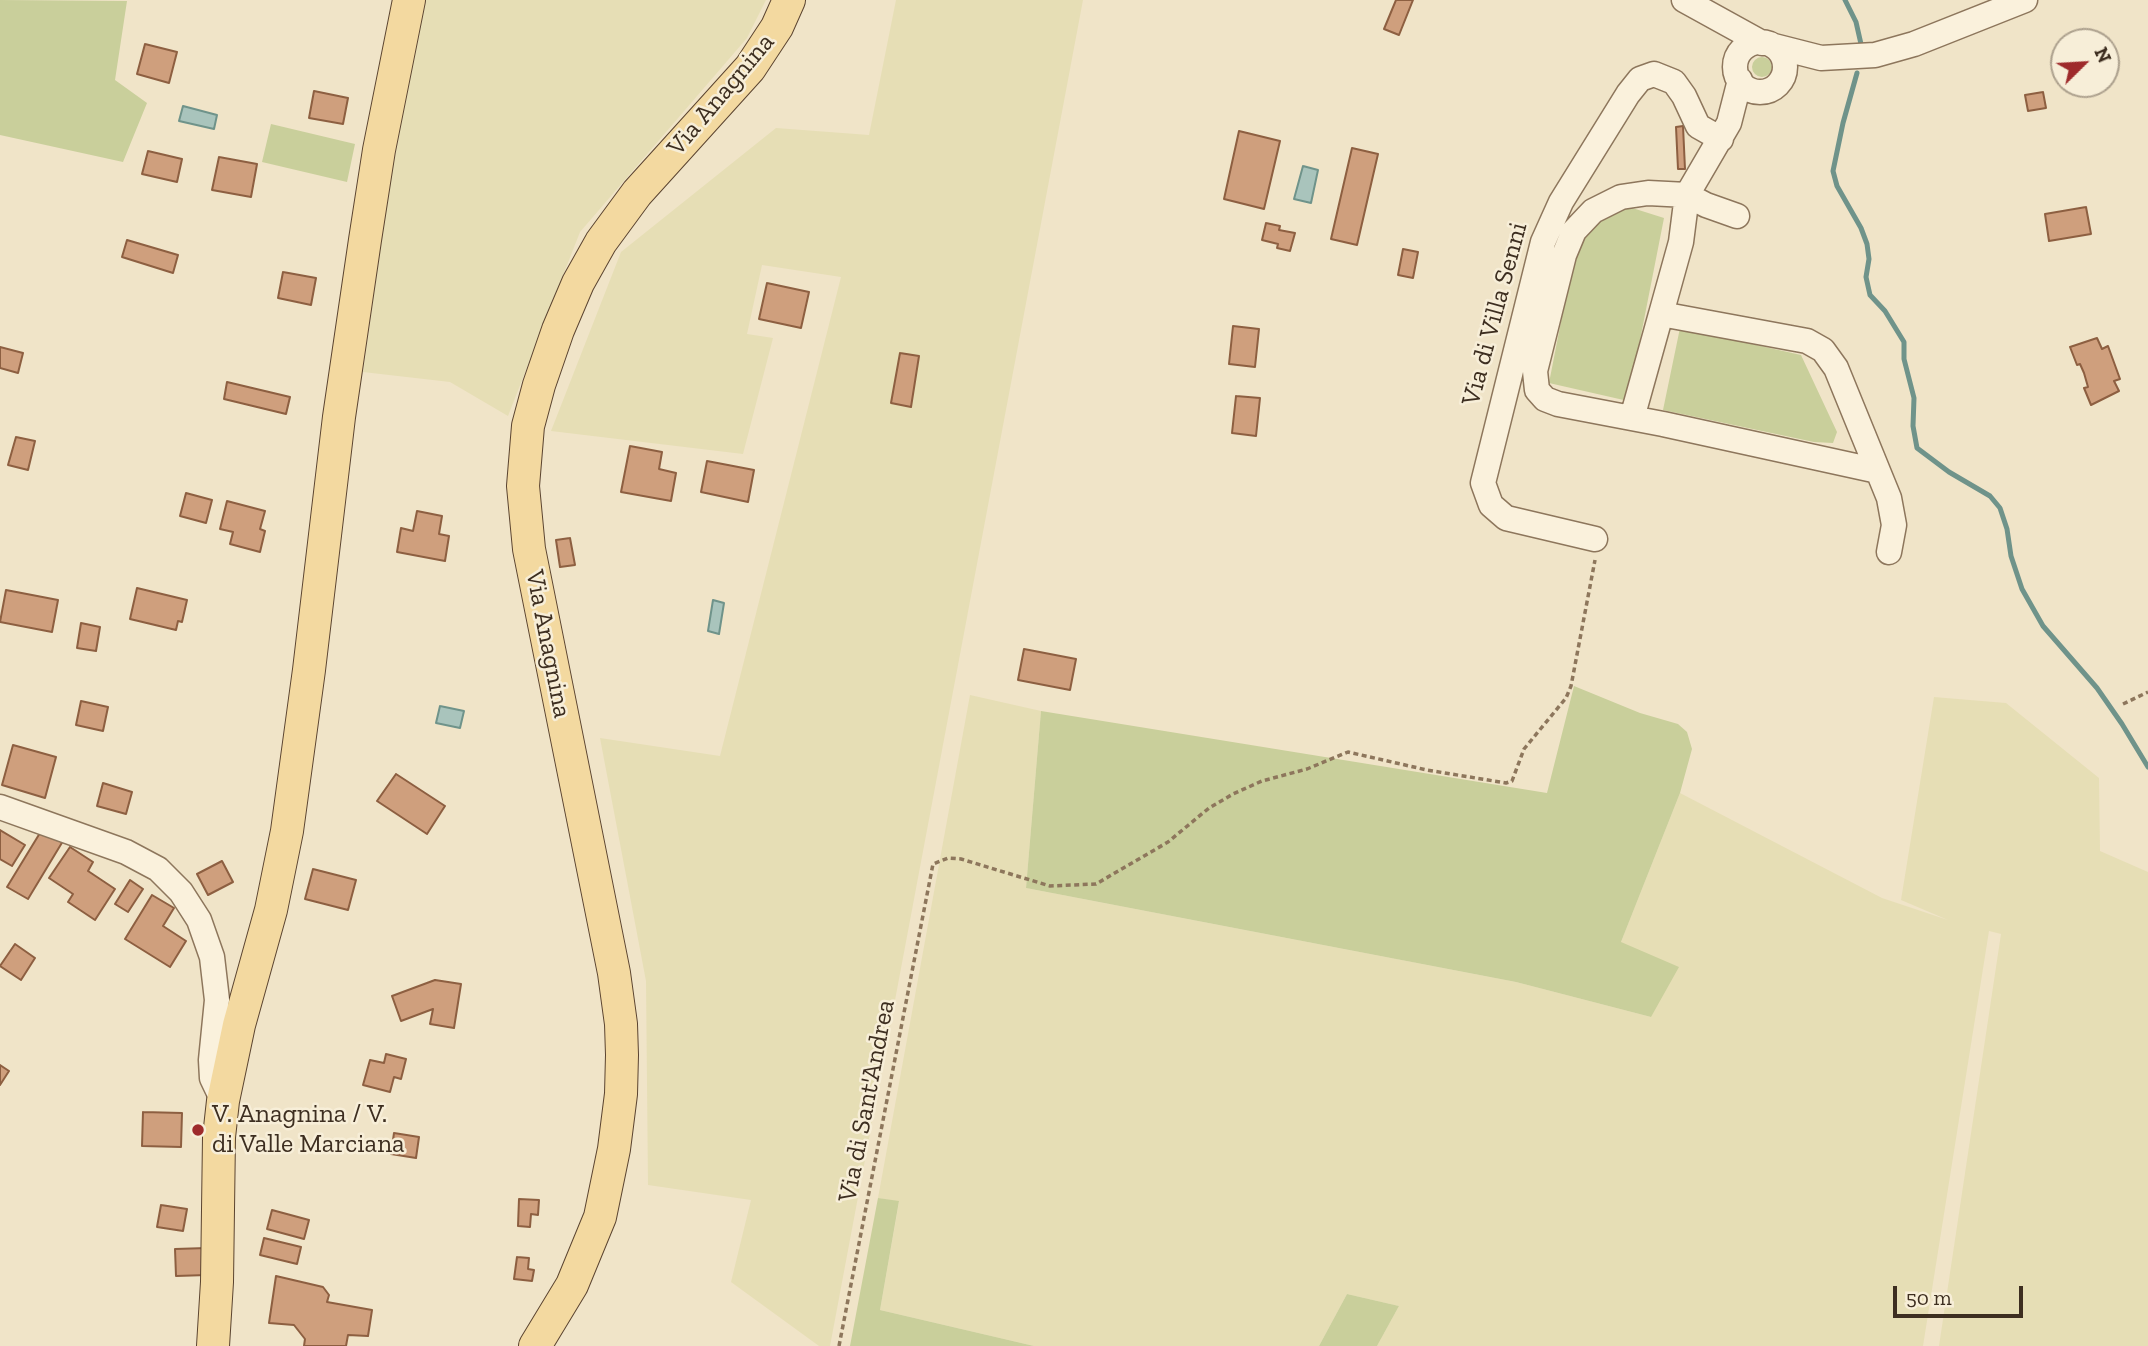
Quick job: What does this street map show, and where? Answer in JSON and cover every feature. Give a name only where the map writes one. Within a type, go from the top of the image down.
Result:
[{"type":"main road","points":[[213,1346],[217,1282],[219,1137],[223,1101],[239,1025],[271,911],[289,822],[339,417],[381,139],[409,0]]},
{"type":"main road","name":"Via Anagnina","points":[[535,1346],[568,1292],[600,1217],[616,1136],[622,1055],[614,972],[529,549],[523,486],[528,426],[558,330],[578,283],[601,242],[644,186],[756,59],[777,27],[789,0]]},
{"type":"street","points":[[1632,418],[1681,242],[1687,195],[1721,139],[1731,116],[1745,78],[1743,50],[1755,43],[1768,44],[1821,58],[1865,56],[1894,51],[2025,0]]},
{"type":"street","points":[[1694,6],[1745,78],[1773,88],[1783,77],[1821,58]]},
{"type":"street","points":[[1694,6],[1768,44],[1783,57],[1783,77]]},
{"type":"street","name":"Via di Villa Senni","points":[[1595,539],[1506,518],[1491,505],[1483,483],[1538,258],[1548,228],[1561,202],[1640,79],[1654,74],[1674,82],[1698,126],[1721,139]]},
{"type":"street","points":[[1737,216],[1687,195],[1648,193],[1629,195],[1600,207],[1580,223],[1566,247],[1535,371],[1535,384],[1545,399],[1558,404],[1878,471]]},
{"type":"street","points":[[1661,314],[1807,341],[1823,349],[1836,368],[1894,516],[1889,552]]},
{"type":"street","points":[[0,807],[126,852],[158,869],[181,892],[199,920],[212,957],[217,1000],[211,1060],[212,1078],[223,1101]]},
{"type":"path","name":"Via di Sant'Andrea","points":[[839,1346],[933,864],[948,858],[961,859],[1050,886],[1096,884],[1168,842],[1209,808],[1233,794],[1262,781],[1307,769],[1348,752],[1427,770],[1506,783],[1512,781],[1524,750],[1566,698],[1571,686],[1598,549],[1595,539]]},
{"type":"path","points":[[2123,704],[2148,692]]},
{"type":"shaded area","points":[[426,0],[766,0],[747,38],[580,232],[508,416],[450,382],[363,372],[390,181]]},
{"type":"shaded area","points":[[896,0],[1083,0],[830,1346],[819,1346],[731,1282],[751,1200],[648,1185],[646,981],[600,738],[720,756],[841,277],[762,265],[747,334],[773,338],[743,454],[551,431],[621,252],[776,128],[869,135]]},
{"type":"shaded area","points":[[970,695],[1041,711],[1026,888],[1516,982],[1651,1017],[1621,942],[1680,793],[1882,898],[1948,920],[1901,900],[1934,697],[2006,703],[2099,778],[2100,851],[2148,872],[2148,1346],[1939,1346],[2001,934],[1989,931],[1923,1346],[1377,1346],[1399,1306],[1347,1294],[1319,1346],[1034,1346],[880,1310],[899,1202],[878,1198]]},
{"type":"green space","points":[[0,0],[127,1],[115,80],[147,103],[123,162],[0,135]]},
{"type":"green space","points":[[1762,57],[1769,60],[1772,67],[1769,74],[1762,77],[1755,74],[1752,67],[1755,60]]},
{"type":"green space","points":[[271,124],[355,144],[347,182],[262,162]]},
{"type":"green space","points":[[1626,206],[1664,218],[1628,401],[1549,383],[1576,236]]},
{"type":"green space","points":[[1680,328],[1801,355],[1837,432],[1833,443],[1814,442],[1663,410]]},
{"type":"green space","points":[[1574,686],[1640,713],[1678,724],[1687,732],[1692,749],[1680,793],[1621,942],[1679,967],[1651,1017],[1516,982],[1026,888],[1041,711],[1547,793]]},
{"type":"green space","points":[[878,1198],[899,1201],[880,1310],[1034,1346],[850,1346]]},
{"type":"green space","points":[[1347,1294],[1399,1306],[1377,1346],[1319,1346]]},
{"type":"water","points":[[183,106],[217,115],[214,129],[179,121]]},
{"type":"water","points":[[1303,166],[1318,170],[1311,203],[1294,199]]},
{"type":"water","points":[[713,600],[724,603],[719,634],[708,631]]},
{"type":"water","points":[[440,706],[464,711],[460,728],[436,723]]},
{"type":"building","points":[[1396,0],[1413,0],[1399,35],[1384,29]]},
{"type":"building","points":[[145,44],[177,52],[169,83],[137,74]]},
{"type":"building","points":[[314,91],[348,98],[343,124],[309,118]]},
{"type":"building","points":[[2043,92],[2046,108],[2028,111],[2025,95]]},
{"type":"building","points":[[1683,126],[1685,169],[1678,169],[1676,127]]},
{"type":"building","points":[[1239,131],[1280,141],[1264,209],[1224,199]]},
{"type":"building","points":[[1352,148],[1378,154],[1357,245],[1331,239]]},
{"type":"building","points":[[148,151],[182,159],[177,182],[142,174]]},
{"type":"building","points":[[219,157],[257,164],[251,197],[212,190]]},
{"type":"building","points":[[2086,207],[2091,234],[2049,241],[2045,214]]},
{"type":"building","points":[[1266,223],[1280,226],[1279,230],[1295,233],[1290,251],[1277,248],[1278,244],[1262,240]]},
{"type":"building","points":[[127,240],[178,255],[173,273],[122,257]]},
{"type":"building","points":[[1403,249],[1418,252],[1413,278],[1398,275]]},
{"type":"building","points":[[283,272],[316,278],[311,305],[278,298]]},
{"type":"building","points":[[767,283],[809,292],[801,328],[759,319]]},
{"type":"building","points":[[1233,326],[1259,329],[1255,367],[1229,364]]},
{"type":"building","points":[[2097,338],[2102,349],[2108,346],[2120,379],[2114,381],[2119,391],[2091,405],[2084,388],[2088,387],[2084,373],[2080,364],[2077,365],[2070,347]]},
{"type":"building","points":[[0,347],[23,353],[18,373],[0,368]]},
{"type":"building","points":[[900,353],[919,356],[911,407],[891,403]]},
{"type":"building","points":[[227,382],[290,397],[286,414],[224,399]]},
{"type":"building","points":[[1236,396],[1260,398],[1256,436],[1232,433]]},
{"type":"building","points":[[16,437],[35,441],[28,470],[8,465]]},
{"type":"building","points":[[630,446],[662,452],[659,469],[676,473],[671,501],[621,492]]},
{"type":"building","points":[[707,461],[754,470],[748,502],[701,492]]},
{"type":"building","points":[[186,493],[212,500],[206,523],[180,516]]},
{"type":"building","points":[[227,501],[265,511],[260,529],[265,531],[260,552],[230,544],[233,532],[220,529]]},
{"type":"building","points":[[417,511],[442,516],[439,534],[449,536],[445,561],[397,552],[401,528],[413,531]]},
{"type":"building","points":[[570,538],[575,565],[560,567],[556,540]]},
{"type":"building","points":[[137,588],[187,600],[182,622],[178,621],[176,630],[130,619]]},
{"type":"building","points":[[6,590],[58,600],[52,632],[0,622]]},
{"type":"building","points":[[81,623],[100,627],[96,651],[77,648]]},
{"type":"building","points":[[1024,649],[1076,659],[1070,690],[1018,680]]},
{"type":"building","points":[[81,701],[108,707],[103,731],[76,725]]},
{"type":"building","points":[[13,745],[56,757],[45,798],[2,785]]},
{"type":"building","points":[[396,774],[445,806],[427,834],[377,801]]},
{"type":"building","points":[[103,783],[132,792],[126,814],[97,806]]},
{"type":"building","points":[[43,828],[63,841],[28,899],[7,887]]},
{"type":"building","points":[[0,830],[25,845],[12,866],[0,859]]},
{"type":"building","points":[[70,847],[93,862],[88,871],[115,889],[95,920],[68,902],[73,894],[49,878]]},
{"type":"building","points":[[222,861],[233,882],[208,895],[197,874]]},
{"type":"building","points":[[313,869],[356,880],[348,910],[305,899]]},
{"type":"building","points":[[130,880],[143,889],[128,912],[115,904]]},
{"type":"building","points":[[152,895],[174,908],[163,926],[186,941],[170,967],[125,939]]},
{"type":"building","points":[[15,944],[35,958],[21,980],[0,966]]},
{"type":"building","points":[[435,980],[461,984],[454,1028],[430,1024],[433,1009],[401,1021],[392,996]]},
{"type":"building","points":[[386,1054],[406,1059],[401,1079],[394,1077],[390,1092],[363,1085],[370,1060],[384,1063]]},
{"type":"building","points":[[0,1065],[9,1071],[0,1085]]},
{"type":"building","points":[[143,1112],[182,1113],[181,1147],[142,1146]]},
{"type":"building","points":[[394,1133],[419,1137],[416,1158],[391,1154]]},
{"type":"building","points":[[519,1199],[539,1200],[538,1215],[531,1214],[530,1227],[518,1226]]},
{"type":"building","points":[[161,1205],[187,1209],[183,1231],[157,1227]]},
{"type":"building","points":[[272,1210],[309,1220],[304,1239],[267,1229]]},
{"type":"building","points":[[264,1238],[301,1247],[297,1264],[260,1255]]},
{"type":"building","points":[[207,1248],[207,1275],[176,1276],[175,1249]]},
{"type":"building","points":[[517,1257],[529,1258],[528,1269],[534,1270],[532,1281],[514,1279]]},
{"type":"building","points":[[276,1276],[323,1287],[329,1295],[327,1302],[372,1310],[368,1336],[348,1335],[346,1346],[304,1346],[305,1339],[294,1325],[269,1323]]},
{"type":"waterway","points":[[1845,0],[1856,22],[1861,44]]},
{"type":"waterway","points":[[1857,73],[1833,171],[1837,186],[1867,244],[1869,259],[1866,277],[1870,295],[1885,311],[1904,342],[1904,359],[1914,398],[1913,426],[1917,448],[1949,472],[1990,496],[2000,508],[2022,589],[2043,626],[2097,688],[2148,767]]},
{"type":"place","name":"V. Anagnina / V. di Valle Marciana","points":[[198,1130]]}]
